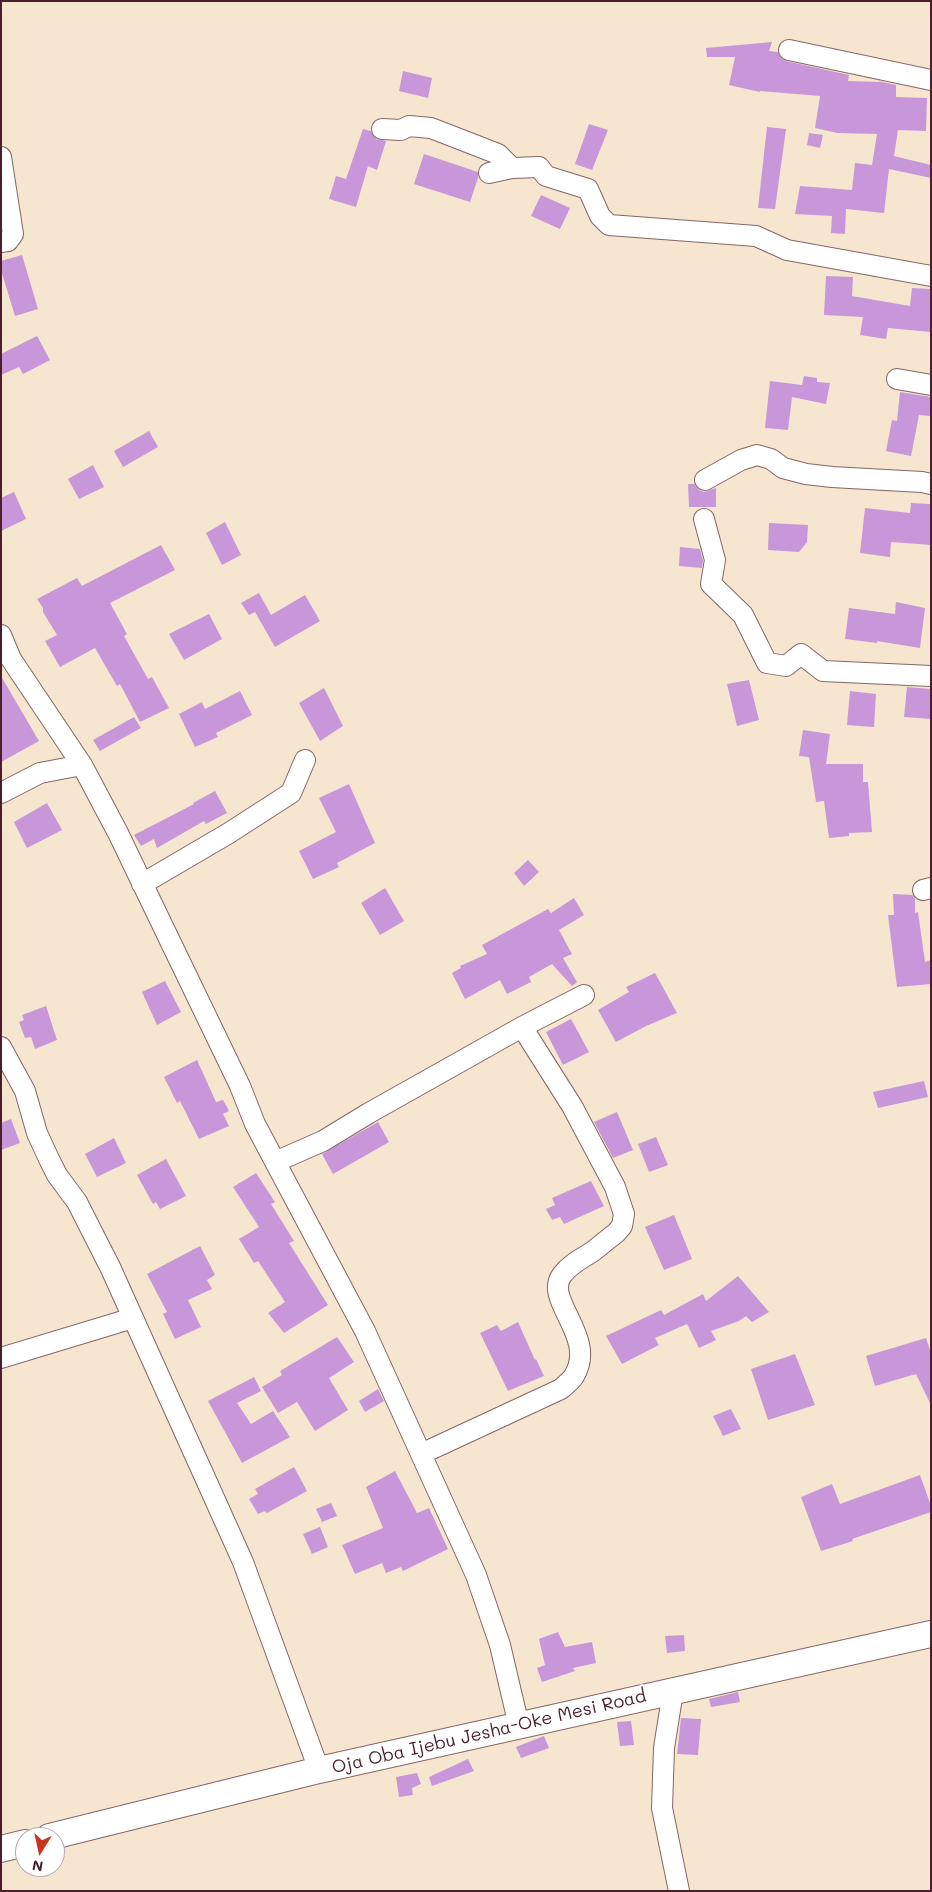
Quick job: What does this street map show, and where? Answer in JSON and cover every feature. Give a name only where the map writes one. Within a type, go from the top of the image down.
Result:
[{"type":"main road","name":"Oja Oba Ijebu Jesha-Oke Mesi Road","points":[[65,1833],[319,1770],[931,1634]]},
{"type":"main road","points":[[1,1849],[15,1846]]},
{"type":"street","points":[[789,50],[931,80]]},
{"type":"street","points":[[382,129],[401,130],[409,126],[431,128],[498,154],[512,168]]},
{"type":"street","points":[[1,157],[13,234],[8,240],[1,242]]},
{"type":"street","points":[[489,173],[512,168],[539,167],[546,176],[588,188],[600,216],[609,225],[756,236],[786,250],[931,276]]},
{"type":"street","points":[[897,378],[931,385]]},
{"type":"street","points":[[705,480],[741,460],[757,455],[770,459],[783,468],[806,474],[931,484]]},
{"type":"street","points":[[704,519],[715,560],[711,584],[742,615],[767,663],[786,666],[801,654],[822,671],[931,676]]},
{"type":"street","points":[[1,635],[11,659],[82,765],[118,833],[240,1086],[255,1124],[365,1331],[476,1575],[500,1644],[520,1726]]},
{"type":"street","points":[[142,884],[229,833],[291,793],[305,760]]},
{"type":"street","points":[[1,793],[40,773],[82,765]]},
{"type":"street","points":[[275,1162],[323,1141],[522,1027],[584,995]]},
{"type":"street","points":[[421,1454],[561,1389],[573,1378],[579,1366],[581,1351],[579,1339],[558,1294],[558,1283],[561,1276],[572,1264],[616,1233],[622,1226],[624,1214],[615,1187],[572,1106],[522,1027]]},
{"type":"street","points":[[1,1047],[25,1091],[37,1132],[49,1159],[57,1175],[77,1202],[111,1269],[242,1562],[319,1770]]},
{"type":"street","points":[[1,1358],[133,1318]]},
{"type":"street","points":[[673,1691],[664,1748],[662,1808],[679,1891]]},
{"type":"building","points":[[772,42],[769,51],[778,52],[781,58],[786,61],[849,75],[848,81],[882,82],[896,85],[896,97],[927,98],[926,131],[898,130],[894,156],[931,165],[931,178],[889,169],[884,213],[846,209],[845,234],[831,233],[832,216],[795,214],[800,186],[852,190],[855,163],[872,165],[877,134],[837,133],[815,128],[820,96],[760,92],[729,85],[735,57],[707,57],[706,48]]},
{"type":"building","points":[[403,71],[432,78],[428,98],[399,91]]},
{"type":"building","points":[[589,124],[608,130],[592,170],[575,164]]},
{"type":"building","points":[[767,127],[786,129],[775,209],[758,208]]},
{"type":"building","points":[[363,129],[371,131],[376,139],[386,141],[377,170],[368,166],[356,207],[329,199],[336,176],[346,179]]},
{"type":"building","points":[[809,133],[823,135],[820,148],[807,145]]},
{"type":"building","points":[[424,154],[478,172],[478,178],[470,202],[414,184]]},
{"type":"building","points":[[541,195],[570,208],[560,229],[531,216]]},
{"type":"building","points":[[22,255],[38,309],[15,316],[1,270],[1,261]]},
{"type":"building","points":[[826,276],[853,277],[852,296],[910,306],[912,288],[931,289],[931,332],[888,328],[886,339],[860,335],[863,317],[824,315]]},
{"type":"building","points":[[37,336],[50,360],[23,374],[19,367],[1,375],[1,354]]},
{"type":"building","points":[[804,376],[817,378],[817,382],[830,383],[826,404],[792,397],[788,430],[765,428],[770,381],[802,385]]},
{"type":"building","points":[[900,392],[931,397],[931,416],[919,415],[911,456],[886,451],[892,420],[897,421]]},
{"type":"building","points":[[149,431],[158,447],[123,467],[114,451]]},
{"type":"building","points":[[93,465],[104,487],[79,499],[68,479]]},
{"type":"building","points":[[688,484],[694,484],[699,490],[704,492],[716,488],[716,507],[689,507]]},
{"type":"building","points":[[14,492],[26,519],[1,531],[1,498]]},
{"type":"building","points":[[911,503],[931,504],[931,545],[891,542],[890,557],[860,553],[865,508],[910,513]]},
{"type":"building","points":[[225,522],[241,555],[222,565],[206,533]]},
{"type":"building","points":[[769,523],[808,525],[807,542],[799,552],[768,550]]},
{"type":"building","points":[[161,545],[175,570],[110,603],[127,634],[124,636],[148,679],[152,677],[169,708],[140,722],[120,684],[117,686],[95,648],[60,667],[45,641],[57,635],[37,599],[77,578],[82,586]]},
{"type":"building","points":[[680,547],[700,549],[703,561],[702,568],[679,566]]},
{"type":"building","points":[[259,593],[271,615],[305,595],[320,621],[275,647],[255,612],[249,615],[241,603]]},
{"type":"building","points":[[896,602],[925,608],[920,648],[877,641],[877,643],[845,639],[849,608],[895,614]]},
{"type":"building","points":[[209,614],[222,639],[184,660],[169,634]]},
{"type":"building","points":[[1,676],[39,741],[1,762]]},
{"type":"building","points":[[749,680],[759,720],[737,726],[727,684]]},
{"type":"building","points":[[907,687],[931,689],[931,719],[904,717]]},
{"type":"building","points":[[324,688],[343,726],[320,741],[299,703]]},
{"type":"building","points":[[240,691],[252,715],[216,733],[218,737],[195,747],[179,714],[202,702],[205,709]]},
{"type":"building","points":[[850,691],[876,694],[874,727],[847,725]]},
{"type":"building","points":[[134,717],[141,728],[100,751],[93,740]]},
{"type":"building","points":[[803,730],[830,734],[826,764],[863,764],[863,782],[868,782],[872,832],[849,833],[849,836],[829,838],[824,801],[816,802],[809,757],[799,756]]},
{"type":"building","points":[[349,784],[375,843],[337,863],[339,867],[313,879],[299,851],[336,832],[319,798]]},
{"type":"building","points":[[215,791],[227,813],[206,824],[204,821],[157,848],[154,839],[141,846],[134,835]]},
{"type":"building","points":[[47,803],[62,830],[27,848],[14,822]]},
{"type":"building","points":[[528,860],[539,872],[524,886],[514,873]]},
{"type":"building","points":[[385,888],[404,921],[380,935],[361,903]]},
{"type":"building","points":[[893,894],[913,895],[915,899],[915,913],[918,912],[925,962],[931,960],[931,984],[897,987],[888,915],[894,915]]},
{"type":"building","points":[[574,898],[584,915],[559,930],[572,954],[563,958],[577,982],[572,986],[552,964],[529,977],[531,982],[507,994],[500,980],[465,999],[452,973],[461,968],[460,966],[487,954],[482,945],[548,909],[551,913]]},
{"type":"building","points":[[655,973],[677,1013],[646,1026],[616,1042],[598,1010],[629,992],[626,987]]},
{"type":"building","points":[[165,981],[181,1012],[157,1025],[142,992]]},
{"type":"building","points":[[46,1006],[57,1040],[35,1049],[31,1037],[25,1038],[19,1022],[24,1020],[22,1015]]},
{"type":"building","points":[[571,1019],[589,1052],[563,1065],[546,1032]]},
{"type":"building","points":[[197,1060],[216,1102],[223,1100],[229,1111],[223,1114],[229,1126],[199,1139],[180,1101],[177,1103],[164,1077]]},
{"type":"building","points":[[924,1081],[928,1097],[878,1108],[873,1092]]},
{"type":"building","points":[[617,1112],[633,1150],[613,1158],[594,1122]]},
{"type":"building","points":[[11,1119],[20,1143],[1,1150],[1,1123]]},
{"type":"building","points":[[378,1122],[389,1142],[333,1174],[322,1154]]},
{"type":"building","points":[[656,1137],[668,1165],[649,1172],[638,1144]]},
{"type":"building","points":[[114,1138],[126,1163],[97,1177],[85,1154]]},
{"type":"building","points":[[166,1159],[186,1196],[160,1209],[156,1202],[153,1204],[137,1175]]},
{"type":"building","points":[[256,1173],[275,1202],[271,1204],[294,1241],[289,1243],[328,1305],[284,1333],[268,1313],[285,1302],[258,1261],[254,1263],[239,1239],[259,1227],[233,1187]]},
{"type":"building","points":[[591,1181],[604,1206],[564,1224],[560,1217],[552,1220],[546,1209],[555,1205],[552,1198]]},
{"type":"building","points":[[674,1215],[692,1259],[664,1270],[645,1227]]},
{"type":"building","points":[[200,1246],[215,1275],[207,1280],[212,1289],[188,1300],[201,1327],[175,1339],[163,1314],[167,1312],[147,1274]]},
{"type":"building","points":[[738,1276],[769,1312],[752,1322],[746,1316],[739,1321],[711,1331],[716,1340],[699,1348],[687,1324],[655,1338],[659,1345],[622,1364],[606,1336],[661,1310],[664,1315],[703,1294],[706,1301]]},
{"type":"building","points":[[518,1322],[544,1376],[508,1391],[480,1333],[497,1325],[501,1331]]},
{"type":"building","points":[[337,1337],[354,1362],[329,1378],[348,1410],[315,1431],[297,1402],[278,1413],[262,1387],[282,1375],[280,1371]]},
{"type":"building","points":[[926,1338],[931,1353],[931,1405],[916,1374],[875,1386],[866,1356]]},
{"type":"building","points":[[795,1354],[815,1405],[768,1420],[751,1369]]},
{"type":"building","points":[[254,1377],[261,1391],[237,1403],[251,1424],[273,1411],[290,1437],[242,1463],[208,1401]]},
{"type":"building","points":[[378,1389],[384,1401],[365,1412],[359,1401]]},
{"type":"building","points":[[731,1409],[741,1429],[723,1436],[713,1416]]},
{"type":"building","points":[[294,1467],[307,1491],[267,1513],[265,1511],[258,1514],[249,1499],[258,1494],[255,1489]]},
{"type":"building","points":[[395,1471],[417,1513],[429,1508],[448,1549],[403,1571],[401,1567],[386,1573],[382,1563],[355,1574],[342,1545],[383,1528],[366,1487]]},
{"type":"building","points":[[920,1475],[931,1506],[931,1512],[821,1551],[801,1497],[832,1484],[840,1504]]},
{"type":"building","points":[[331,1503],[337,1516],[322,1522],[316,1509]]},
{"type":"building","points":[[320,1527],[328,1547],[312,1554],[303,1534]]},
{"type":"building","points":[[558,1632],[565,1647],[592,1642],[596,1663],[573,1668],[575,1671],[542,1682],[537,1668],[545,1665],[539,1639]]},
{"type":"building","points":[[684,1635],[685,1651],[667,1653],[665,1636]]},
{"type":"building","points":[[738,1692],[740,1702],[711,1707],[709,1699]]},
{"type":"building","points":[[681,1718],[701,1719],[698,1755],[677,1754]]},
{"type":"building","points":[[631,1721],[634,1745],[620,1746],[617,1722]]},
{"type":"building","points":[[544,1736],[549,1748],[521,1758],[516,1747]]},
{"type":"building","points":[[468,1759],[474,1771],[432,1786],[429,1777]]},
{"type":"building","points":[[417,1773],[421,1784],[412,1788],[413,1795],[399,1797],[396,1777]]}]
